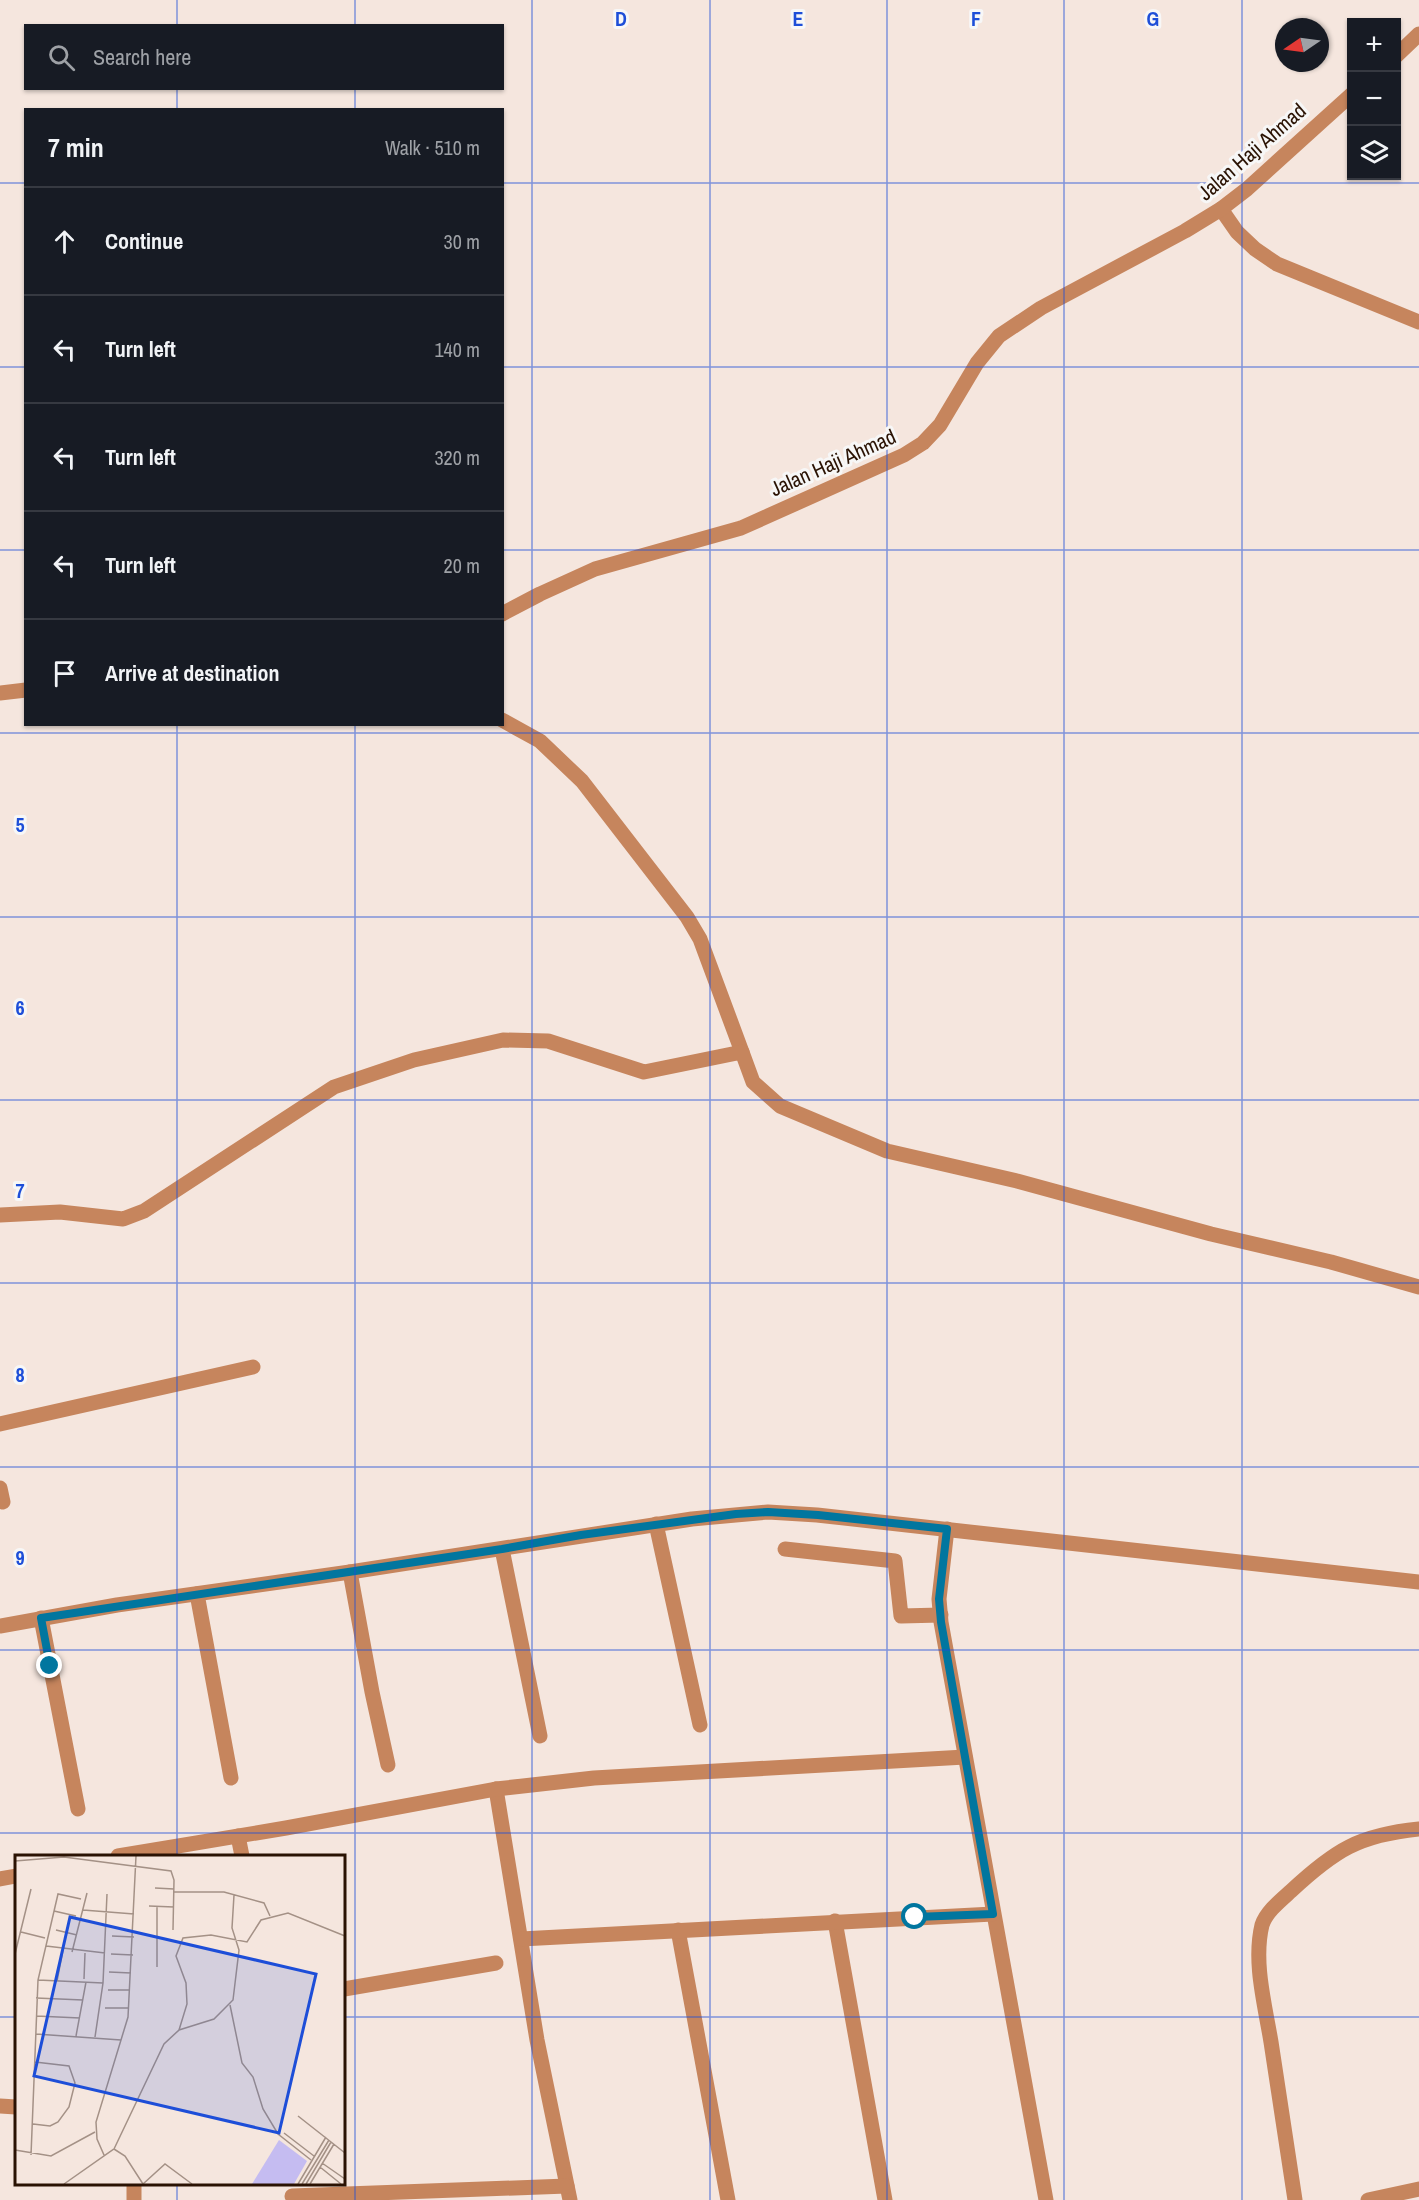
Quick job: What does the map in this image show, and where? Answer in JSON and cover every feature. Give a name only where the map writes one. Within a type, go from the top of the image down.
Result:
[{"type":"street","points":[[1401,51],[1419,34]]},
{"type":"street","name":"Jalan Haji Ahmad","points":[[504,614],[540,594],[595,569],[741,528],[904,455],[923,443],[940,425],[977,363],[999,336],[1041,308],[1185,231],[1221,209],[1247,189],[1347,99]]},
{"type":"street","points":[[1221,209],[1237,232],[1255,249],[1277,264],[1419,322]]},
{"type":"street","points":[[0,693],[24,690]]},
{"type":"street","points":[[504,721],[540,741],[582,781],[680,908],[700,939],[753,1082],[780,1106],[887,1151],[1017,1181],[1419,1287]]},
{"type":"street","points":[[0,1215],[60,1212],[123,1219],[144,1211],[333,1087],[414,1060],[503,1040],[548,1041],[644,1072],[742,1052]]},
{"type":"street","points":[[0,1424],[253,1367]]},
{"type":"street","points":[[0,1626],[196,1593],[350,1572],[656,1524],[768,1512],[818,1515],[1419,1582]]},
{"type":"street","points":[[656,1524],[700,1725]]},
{"type":"street","points":[[947,1529],[939,1599],[941,1615],[1046,2200]]},
{"type":"street","points":[[502,1549],[540,1736]]},
{"type":"street","points":[[785,1549],[895,1561],[901,1616],[941,1615]]},
{"type":"street","points":[[350,1572],[388,1765]]},
{"type":"street","points":[[196,1593],[231,1778]]},
{"type":"street","points":[[41,1618],[78,1809]]},
{"type":"street","points":[[129,1855],[495,1789],[594,1778],[965,1756]]},
{"type":"street","points":[[292,2193],[568,2193],[537,2040],[495,1789]]},
{"type":"street","points":[[1295,2200],[1262,1985],[1258,1945],[1263,1922],[1276,1905],[1321,1863],[1334,1854],[1366,1838],[1419,1829]]},
{"type":"street","points":[[238,1836],[242,1855]]},
{"type":"street","points":[[0,1879],[15,1876]]},
{"type":"street","points":[[521,1939],[993,1914]]},
{"type":"street","points":[[835,1921],[885,2200]]},
{"type":"street","points":[[678,1930],[728,2200]]},
{"type":"street","points":[[345,1989],[496,1963]]},
{"type":"street","points":[[0,2106],[15,2107]]},
{"type":"street","points":[[1368,2200],[1419,2189]]},
{"type":"route","points":[[50,1666],[41,1618],[117,1605],[736,1514],[768,1512],[818,1515],[947,1529],[939,1599],[941,1622],[993,1914],[915,1917]]}]
